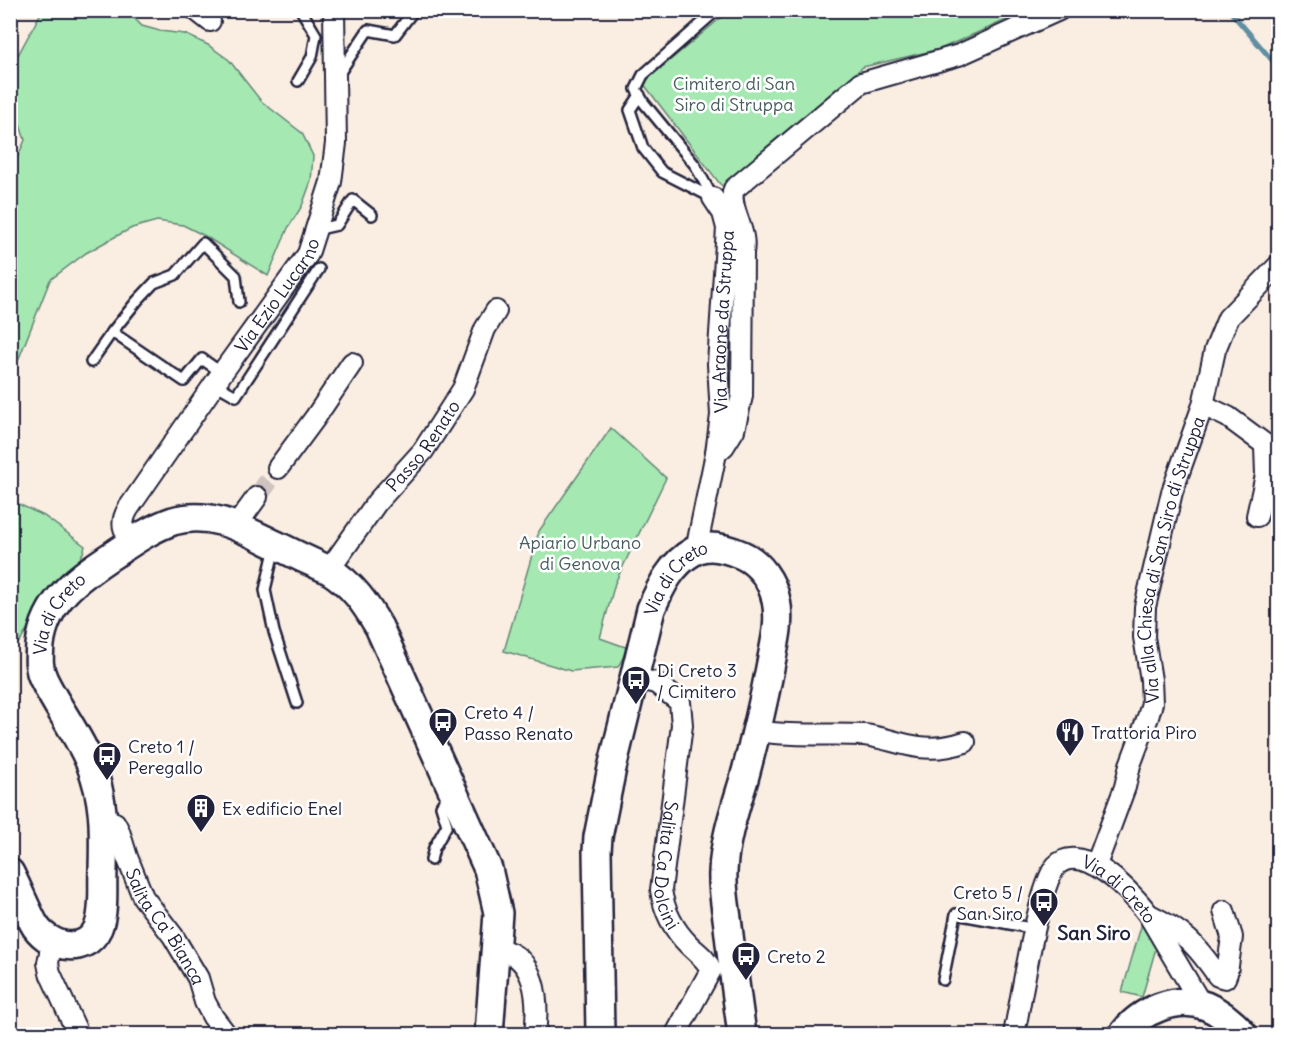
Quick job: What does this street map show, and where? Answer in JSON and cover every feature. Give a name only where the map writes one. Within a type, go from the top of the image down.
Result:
[{"type":"main road","name":"Via di Creto","points":[[52,942],[61,945],[76,945],[91,938],[97,931],[102,906],[104,819],[91,765],[39,669],[40,648],[46,619],[67,588],[132,543],[170,522],[195,517],[215,520],[236,526],[329,570],[353,588],[379,627],[488,869],[498,913],[489,1035]]},
{"type":"main road","name":"Via di Creto","points":[[600,1035],[598,837],[645,680],[651,609],[660,588],[681,560],[696,550],[720,548],[747,558],[764,572],[777,602],[778,621],[757,731],[730,831],[723,874],[742,1035]]},
{"type":"main road","points":[[10,873],[34,924],[39,932],[52,942]]},
{"type":"main road","points":[[1123,1035],[1136,1020],[1159,1007],[1180,1003],[1201,1004]]},
{"type":"main road","name":"Via di Creto","points":[[1201,1004],[1224,1016],[1243,1035]]},
{"type":"street","points":[[716,453],[724,446],[734,430],[742,396],[743,252],[745,242],[732,200],[734,189],[861,83],[959,55],[1059,10]]},
{"type":"street","name":"Via Ezio Lucarno","points":[[132,543],[123,529],[123,518],[218,378],[308,254],[331,182],[336,143],[334,18]]},
{"type":"street","name":"Via Araone da Struppa","points":[[696,550],[716,453],[721,415],[718,364],[727,228],[723,213],[713,198]]},
{"type":"street","name":"Via alla Chiesa di San Siro di Struppa","points":[[1092,864],[1099,857],[1125,787],[1130,765],[1152,703],[1144,637],[1145,607],[1172,492],[1203,405],[1215,350],[1228,318],[1278,266]]},
{"type":"street","name":"Passo Renato","points":[[329,570],[376,502],[423,451],[463,389],[485,329],[496,311]]},
{"type":"street","points":[[278,468],[352,363]]},
{"type":"street","points":[[1203,405],[1228,417],[1272,450],[1257,516]]},
{"type":"street","points":[[236,526],[257,497]]},
{"type":"street","name":"Salita Ca Dolcini","points":[[645,680],[680,702],[682,725],[663,867],[663,899],[675,928],[708,963],[711,970],[676,1035]]},
{"type":"street","points":[[757,731],[782,735],[818,733],[867,735],[918,747],[948,747],[965,742]]},
{"type":"street","name":"Salita Ca' Bianca","points":[[104,819],[115,823],[143,897],[173,936],[198,978],[205,1002],[226,1035]]},
{"type":"street","name":"Via di Creto","points":[[1014,1035],[1049,879],[1055,867],[1062,861],[1073,858],[1092,864],[1115,878],[1139,902],[1201,1004]]},
{"type":"street","points":[[1148,914],[1184,934],[1203,954],[1218,976],[1225,978],[1232,936],[1224,911]]},
{"type":"street","points":[[52,942],[48,963],[50,973],[78,1035]]},
{"type":"street","points":[[495,949],[512,953],[529,970],[534,980],[535,1035]]},
{"type":"lane","points":[[298,81],[312,57],[316,35],[302,10]]},
{"type":"lane","points":[[334,18],[347,10]]},
{"type":"lane","points":[[335,80],[368,30],[396,35],[414,10]]},
{"type":"lane","points":[[713,198],[662,172],[644,148],[630,110],[640,95],[636,89],[643,75],[717,10]]},
{"type":"lane","name":"Via Araone da Struppa","points":[[640,95],[695,165],[713,198]]},
{"type":"lane","points":[[315,230],[337,225],[352,200],[372,215]]},
{"type":"lane","points":[[91,362],[136,301],[154,284],[175,275],[203,243],[236,276],[238,302]]},
{"type":"lane","points":[[112,332],[184,381],[202,359],[236,396],[319,269]]},
{"type":"lane","points":[[275,545],[265,590],[274,632],[297,703]]},
{"type":"lane","points":[[431,860],[434,848],[447,825],[441,806],[454,792]]},
{"type":"lane","points":[[1092,864],[1093,847],[1102,825]]},
{"type":"lane","points":[[943,980],[956,914],[1036,929]]},
{"type":"green space","points":[[42,11],[127,11],[142,26],[185,34],[208,45],[229,60],[261,101],[302,133],[313,156],[311,181],[302,206],[288,228],[268,276],[205,236],[183,225],[157,221],[132,228],[109,240],[86,253],[50,280],[14,371],[11,472],[10,167],[15,163],[25,140],[17,116],[11,110],[11,68]]},
{"type":"green space","name":"Cimitero di San Siro di Struppa","points":[[729,11],[1027,11],[940,49],[863,67],[727,189],[720,184],[643,83]]},
{"type":"green space","name":"Apiario Urbano di Genova","points":[[611,428],[666,478],[615,583],[600,638],[628,648],[618,667],[571,671],[504,651],[539,531]]},
{"type":"green space","points":[[10,497],[14,502],[44,516],[85,546],[76,565],[46,597],[22,638],[11,649]]},
{"type":"green space","points":[[1142,923],[1158,941],[1142,997],[1122,992]]},
{"type":"waterway","points":[[1229,10],[1278,67]]},
{"type":"tunnel","points":[[257,497],[278,468]]},
{"type":"place","name":"Di Creto 3 / Cimitero","points":[[636,706]]},
{"type":"place","name":"Creto 4 / Passo Renato","points":[[443,748]]},
{"type":"place","name":"Trattoria Piro","points":[[1070,758]]},
{"type":"place","name":"Creto 1 / Peregallo","points":[[107,782]]},
{"type":"place","name":"Ex edificio Enel","points":[[201,834]]},
{"type":"place","name":"Creto 5 / San Siro","points":[[1044,928]]},
{"type":"place","name":"Creto 2","points":[[746,982]]},
{"type":"district","name":"San Siro","points":[[1094,932]]}]
